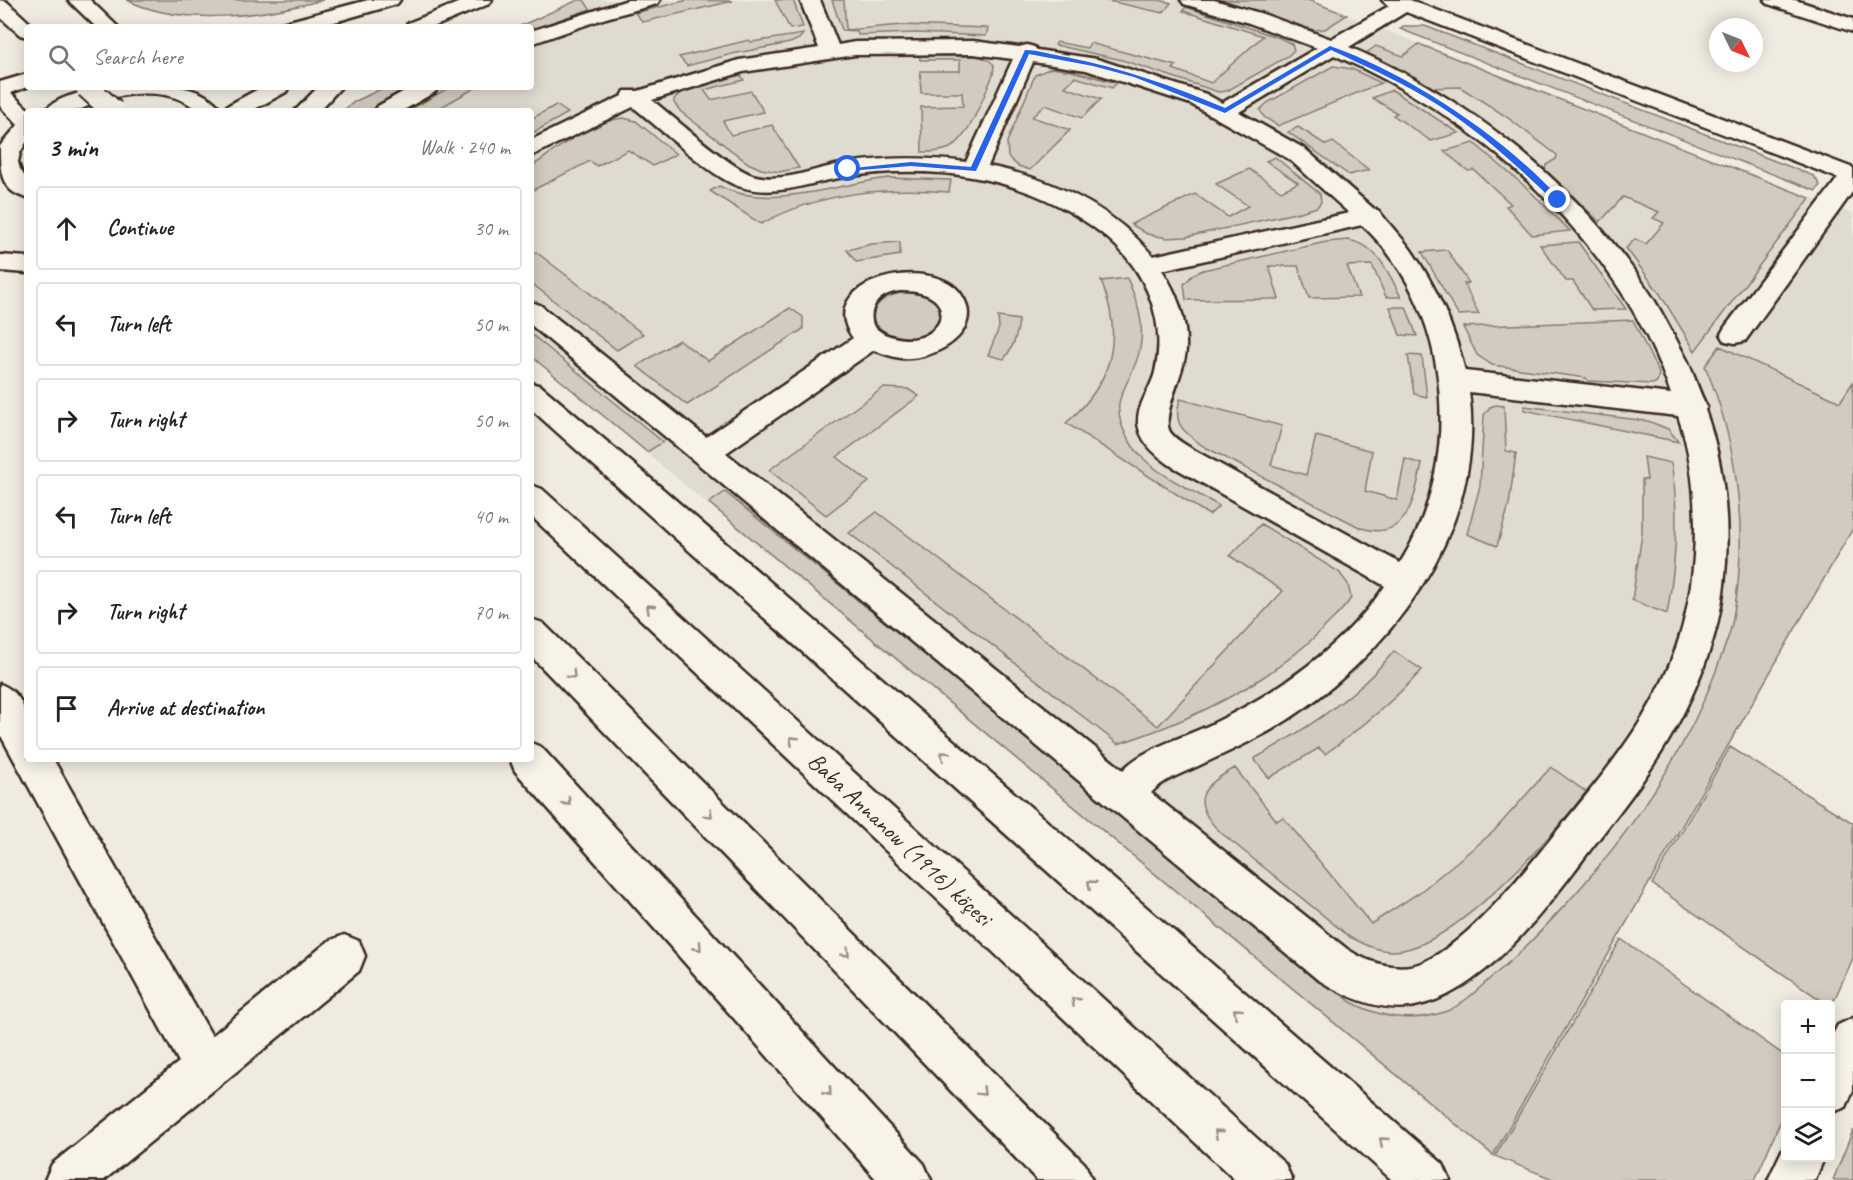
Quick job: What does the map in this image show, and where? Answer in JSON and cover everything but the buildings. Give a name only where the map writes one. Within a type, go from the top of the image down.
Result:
[{"type":"main road","points":[[78,0],[102,24]]},
{"type":"main road","points":[[422,24],[482,0]]},
{"type":"main road","points":[[534,37],[599,14],[650,0]]},
{"type":"main road","points":[[810,0],[829,48]]},
{"type":"main road","points":[[534,313],[1124,796],[1299,938],[1350,976],[1380,985],[1403,988],[1432,981],[1467,958],[1503,925],[1625,776],[1648,743],[1683,676],[1695,642],[1709,576],[1712,543],[1709,480],[1704,450],[1693,407],[1674,358],[1633,288],[1598,242],[1537,178],[1441,104],[1382,71],[1257,20],[1191,0]]},
{"type":"main road","points":[[1774,0],[1853,26]]},
{"type":"main road","points":[[307,24],[398,2]]},
{"type":"main road","points":[[355,24],[398,2]]},
{"type":"main road","points":[[1225,111],[1330,48],[1398,2],[1852,176],[1735,334]]},
{"type":"main road","points":[[0,6],[24,28]]},
{"type":"main road","points":[[534,147],[571,125],[633,96],[694,74],[738,63],[829,48],[883,44],[939,44],[1027,51],[1094,64],[1136,76],[1178,90],[1225,111],[1275,139],[1311,163],[1370,216],[1400,253],[1422,288],[1440,327],[1454,380],[1456,432],[1451,477],[1437,523],[1427,546],[1406,582],[1364,636],[1301,690],[1233,733],[1154,769],[1124,796]]},
{"type":"main road","points":[[974,170],[1027,51]]},
{"type":"main road","points":[[0,89],[24,81]]},
{"type":"main road","points":[[90,90],[110,108]]},
{"type":"main road","points":[[64,108],[91,97],[121,90]]},
{"type":"main road","points":[[171,90],[185,92],[201,99],[208,108]]},
{"type":"main road","points":[[240,108],[273,90]]},
{"type":"main road","points":[[309,108],[327,90]]},
{"type":"main road","points":[[391,108],[422,90]]},
{"type":"main road","points":[[0,94],[24,118]]},
{"type":"main road","points":[[633,96],[728,171],[747,181],[786,183],[835,171],[885,165],[924,165],[974,170],[1022,181],[1077,204],[1114,230],[1147,265],[1164,296],[1173,334],[1168,375],[1152,416],[1153,428],[1159,439],[1181,457],[1406,582]]},
{"type":"main road","points":[[21,195],[3,170],[2,156],[24,131]]},
{"type":"main road","points":[[1147,265],[1370,216]]},
{"type":"main road","points":[[0,263],[24,265]]},
{"type":"main road","points":[[705,453],[871,339]]},
{"type":"main road","points":[[1454,380],[1693,407]]},
{"type":"main road","points":[[534,396],[1427,1180]]},
{"type":"main road","name":"Baba Annanow (1916) köçesi","points":[[534,500],[1265,1177]]},
{"type":"main road","points":[[534,636],[1069,1180]]},
{"type":"main road","points":[[0,700],[24,743]]},
{"type":"main road","points":[[35,762],[206,1068]]},
{"type":"main road","points":[[531,762],[908,1180]]},
{"type":"main road","points":[[68,1180],[344,956]]},
{"type":"main road","points":[[1835,1080],[1853,1040]]},
{"type":"main road","points":[[1791,1180],[1799,1162]]},
{"type":"shaded area","points":[[127,0],[323,0],[250,14],[198,16],[149,9]]},
{"type":"shaded area","points":[[578,0],[1308,0],[1853,214],[1853,530],[1493,1157],[534,359],[534,108],[347,108],[378,90],[534,90],[534,24],[525,24]]},
{"type":"shaded area","points":[[578,0],[584,0],[590,9],[534,29],[534,24],[525,24]]},
{"type":"shaded area","points":[[688,0],[733,1],[643,22],[635,13]]},
{"type":"shaded area","points":[[775,0],[793,0],[803,27],[790,29]]},
{"type":"shaded area","points":[[832,0],[844,0],[846,30],[902,25],[988,28],[986,36],[916,33],[858,35],[857,31],[842,30]]},
{"type":"shaded area","points":[[1104,0],[1159,0],[1171,3],[1163,13]]},
{"type":"shaded area","points":[[1222,0],[1308,0],[1347,15],[1325,29],[1314,30]]},
{"type":"shaded area","points":[[1186,7],[1280,38],[1292,44],[1294,50],[1288,56],[1227,91],[1218,92],[1122,60],[1055,45],[1057,42],[1087,48],[1090,43],[1176,66],[1173,69],[1211,83],[1263,36],[1183,11]]},
{"type":"shaded area","points":[[1403,26],[1425,26],[1814,176],[1820,185],[1816,191],[1400,29]]},
{"type":"shaded area","points":[[803,34],[799,39],[790,43],[732,54],[687,66],[679,57],[749,40],[751,42]]},
{"type":"shaded area","points":[[1419,44],[1810,198],[1695,351],[1660,294],[1626,248],[1635,239],[1646,244],[1664,223],[1653,218],[1659,212],[1623,197],[1600,222],[1545,170],[1546,165],[1556,159],[1557,155],[1504,115],[1460,87],[1429,88],[1365,54],[1376,46],[1403,56]]},
{"type":"shaded area","points":[[919,53],[970,55],[988,60],[994,65],[993,75],[980,105],[963,136],[950,148],[933,152],[922,152],[921,107],[963,106],[962,93],[921,93],[920,71],[960,71],[960,60],[920,60]]},
{"type":"shaded area","points":[[1333,66],[1352,69],[1381,83],[1278,126],[1264,117],[1260,110],[1267,103]]},
{"type":"shaded area","points":[[1051,68],[1117,83],[1112,88],[1075,77],[1065,87],[1101,99],[1082,118],[1045,105],[1032,117],[1070,130],[1030,170],[1018,166],[1008,157],[1007,142],[1035,75]]},
{"type":"shaded area","points":[[740,74],[744,80],[704,90],[711,100],[751,91],[764,112],[723,121],[731,135],[772,125],[799,168],[779,172],[761,169],[748,163],[681,112],[674,103],[674,99],[681,92]]},
{"type":"shaded area","points":[[379,90],[405,90],[375,108],[347,108]]},
{"type":"shaded area","points":[[445,90],[472,90],[439,108],[413,108]]},
{"type":"shaded area","points":[[1392,90],[1459,133],[1431,141],[1393,115],[1397,113],[1372,98]]},
{"type":"shaded area","points":[[556,105],[568,113],[534,132],[534,117]]},
{"type":"shaded area","points":[[623,118],[636,121],[676,154],[653,166],[628,150],[597,166],[590,161],[534,189],[534,165],[586,131]]},
{"type":"shaded area","points":[[1298,127],[1326,145],[1333,142],[1369,170],[1349,175],[1288,132]]},
{"type":"shaded area","points":[[1474,143],[1528,189],[1570,231],[1532,235],[1506,206],[1511,204],[1474,170],[1468,171],[1444,151]]},
{"type":"shaded area","points":[[1275,157],[1320,194],[1321,202],[1317,207],[1186,237],[1167,238],[1147,234],[1131,224],[1195,194],[1228,217],[1248,206],[1216,184],[1249,169],[1281,191],[1298,183],[1266,161]]},
{"type":"shaded area","points":[[889,178],[951,180],[949,192],[900,190],[852,194],[806,205],[761,224],[710,191],[719,186],[738,193],[780,196]]},
{"type":"shaded area","points":[[1348,240],[1358,243],[1375,254],[1401,297],[1386,297],[1372,265],[1347,266],[1359,297],[1309,298],[1298,266],[1269,266],[1279,299],[1186,300],[1184,284],[1194,274],[1203,270],[1326,242]]},
{"type":"shaded area","points":[[900,242],[900,255],[856,262],[847,250],[871,244]]},
{"type":"shaded area","points":[[1578,242],[1626,309],[1592,310],[1573,281],[1566,281],[1540,245]]},
{"type":"shaded area","points":[[1447,250],[1469,283],[1464,284],[1479,314],[1458,315],[1422,252]]},
{"type":"shaded area","points":[[536,252],[643,334],[617,350],[534,285],[534,253]]},
{"type":"shaded area","points":[[1127,278],[1139,312],[1141,339],[1136,361],[1120,399],[1121,424],[1134,448],[1153,467],[1219,506],[1209,515],[1066,423],[1095,392],[1110,358],[1112,321],[1101,281]]},
{"type":"shaded area","points":[[907,292],[930,298],[935,301],[941,311],[942,317],[938,324],[927,335],[901,338],[884,331],[873,319],[876,307],[884,299]]},
{"type":"shaded area","points":[[1390,307],[1406,307],[1417,336],[1400,335]]},
{"type":"shaded area","points":[[790,308],[803,317],[803,329],[687,405],[637,366],[679,340],[708,361]]},
{"type":"shaded area","points":[[998,317],[1019,320],[1014,341],[1004,359],[988,355],[999,328]]},
{"type":"shaded area","points":[[1633,320],[1659,374],[1657,382],[1653,384],[1588,381],[1586,378],[1492,365],[1477,355],[1463,327]]},
{"type":"shaded area","points":[[534,336],[663,442],[647,452],[534,358]]},
{"type":"shaded area","points":[[1720,346],[1840,402],[1853,382],[1853,528],[1493,1155],[709,503],[725,492],[1351,1002],[1374,1012],[1398,1017],[1435,1015],[1466,1000],[1504,967],[1541,931],[1591,876],[1653,793],[1688,734],[1703,703],[1731,629],[1740,559],[1738,493],[1733,460],[1717,396],[1705,366]]},
{"type":"shaded area","points":[[1408,355],[1422,356],[1427,397],[1414,394]]},
{"type":"shaded area","points":[[883,388],[908,389],[919,396],[837,457],[869,482],[826,515],[769,470]]},
{"type":"shaded area","points":[[1180,399],[1282,426],[1271,465],[1306,475],[1316,436],[1372,451],[1365,491],[1397,500],[1405,459],[1422,464],[1412,503],[1399,523],[1389,529],[1377,531],[1361,528],[1203,446],[1181,427],[1178,415]]},
{"type":"shaded area","points":[[1504,406],[1506,451],[1516,453],[1509,505],[1497,546],[1467,534],[1480,486],[1484,415],[1490,407]]},
{"type":"shaded area","points":[[1524,406],[1648,421],[1668,429],[1679,442],[1524,410]]},
{"type":"shaded area","points":[[1644,457],[1671,463],[1674,482],[1676,539],[1667,614],[1632,600],[1642,534],[1642,479],[1647,480]]},
{"type":"shaded area","points":[[877,512],[1158,726],[1283,591],[1230,556],[1261,524],[1339,572],[1348,584],[1351,598],[1338,614],[1301,649],[1253,684],[1201,712],[1118,744],[849,533]]},
{"type":"shaded area","points":[[1394,651],[1422,670],[1375,715],[1325,754],[1319,748],[1269,778],[1254,759],[1311,724],[1347,698]]},
{"type":"shaded area","points":[[1730,747],[1853,823],[1853,958],[1834,1000],[1821,1000],[1652,884]]},
{"type":"shaded area","points":[[1551,767],[1586,792],[1550,836],[1470,913],[1442,933],[1416,946],[1392,951],[1365,945],[1350,937],[1220,832],[1210,821],[1202,803],[1207,788],[1235,768],[1277,821],[1283,817],[1371,924],[1420,892],[1493,832]]},
{"type":"shaded area","points":[[1621,939],[1781,1053],[1781,1120],[1755,1180],[1555,1180],[1495,1156]]},
{"type":"shaded area","points":[[1853,1130],[1853,1180],[1833,1180]]},
{"type":"route","points":[[848,169],[911,164],[974,170],[1027,51],[1094,64],[1136,76],[1178,90],[1225,111],[1330,48],[1382,71],[1441,104],[1537,178],[1558,200]]}]
